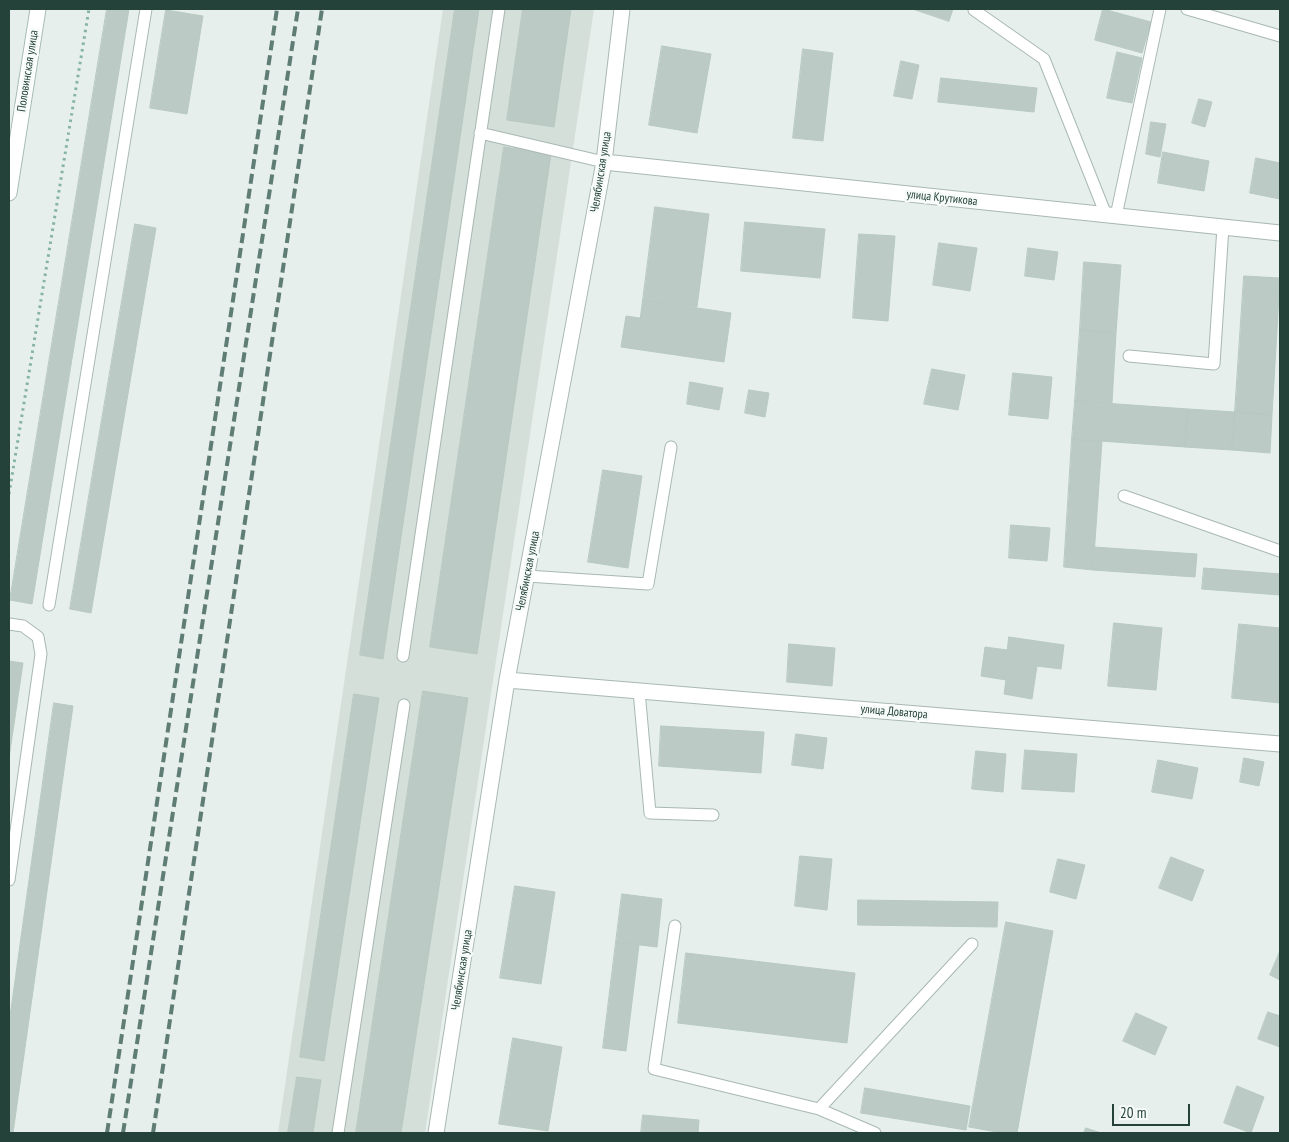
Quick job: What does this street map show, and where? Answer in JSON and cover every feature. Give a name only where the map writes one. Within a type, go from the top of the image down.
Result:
[{"type":"street","name":"Половинская улица","points":[[9,193],[38,9]]},
{"type":"street","name":"Челябинская улица","points":[[436,1133],[508,680],[604,162],[622,9]]},
{"type":"street","name":"улица Крутикова","points":[[604,162],[1280,233]]},
{"type":"street","name":"улица Доватора","points":[[508,680],[1280,744]]},
{"type":"lane","points":[[49,605],[146,9]]},
{"type":"lane","points":[[402,656],[499,9]]},
{"type":"lane","points":[[1111,215],[1160,9]]},
{"type":"lane","points":[[1187,9],[1280,36]]},
{"type":"lane","points":[[974,10],[1044,59],[1111,215]]},
{"type":"lane","points":[[480,133],[604,162]]},
{"type":"lane","points":[[1129,356],[1214,364],[1223,227]]},
{"type":"lane","points":[[527,576],[648,584],[671,447]]},
{"type":"lane","points":[[1124,496],[1280,551]]},
{"type":"lane","points":[[9,624],[23,626],[38,637],[41,654],[9,880]]},
{"type":"lane","points":[[638,691],[650,813],[713,815]]},
{"type":"lane","points":[[338,1133],[404,705]]},
{"type":"lane","points":[[675,926],[654,1068],[819,1109],[875,1133]]},
{"type":"lane","points":[[819,1109],[972,944]]},
{"type":"path","points":[[9,494],[88,9]]},
{"type":"shaded area","points":[[443,9],[594,9],[425,1133],[278,1133]]},
{"type":"building","points":[[107,9],[129,9],[32,604],[10,600]]},
{"type":"building","points":[[455,9],[479,9],[383,659],[360,655]]},
{"type":"building","points":[[523,9],[571,9],[554,127],[507,120]]},
{"type":"building","points":[[913,9],[953,9],[949,21]]},
{"type":"building","points":[[1103,9],[1151,22],[1142,53],[1095,40]]},
{"type":"building","points":[[166,10],[203,16],[187,114],[150,108]]},
{"type":"building","points":[[662,46],[711,54],[697,133],[649,125]]},
{"type":"building","points":[[803,49],[833,53],[823,141],[793,138]]},
{"type":"building","points":[[1117,52],[1142,58],[1132,103],[1107,98]]},
{"type":"building","points":[[901,61],[919,65],[912,99],[894,96]]},
{"type":"building","points":[[941,78],[1037,88],[1034,112],[938,102]]},
{"type":"building","points":[[1199,99],[1212,102],[1205,127],[1192,123]]},
{"type":"building","points":[[1151,122],[1166,124],[1160,157],[1146,154]]},
{"type":"building","points":[[504,147],[551,154],[477,654],[430,647]]},
{"type":"building","points":[[1163,152],[1209,161],[1204,191],[1158,183]]},
{"type":"building","points":[[1256,158],[1280,163],[1280,199],[1250,193]]},
{"type":"building","points":[[655,207],[709,214],[697,307],[643,300]]},
{"type":"building","points":[[745,222],[825,229],[820,278],[741,271]]},
{"type":"building","points":[[135,224],[156,228],[91,613],[70,609]]},
{"type":"building","points":[[859,234],[895,236],[888,321],[853,318]]},
{"type":"building","points":[[939,243],[977,248],[970,291],[933,285]]},
{"type":"building","points":[[1028,248],[1058,252],[1054,280],[1025,276]]},
{"type":"building","points":[[1084,262],[1121,265],[1116,333],[1080,330]]},
{"type":"building","points":[[1244,276],[1280,278],[1272,415],[1235,412]]},
{"type":"building","points":[[643,300],[731,313],[724,362],[621,347],[626,316],[640,318]]},
{"type":"building","points":[[1080,330],[1116,333],[1112,403],[1075,401]]},
{"type":"building","points":[[932,369],[965,375],[958,410],[924,404]]},
{"type":"building","points":[[1013,373],[1052,377],[1048,419],[1009,415]]},
{"type":"building","points":[[690,382],[723,388],[719,410],[687,404]]},
{"type":"building","points":[[749,390],[769,393],[765,417],[745,413]]},
{"type":"building","points":[[1075,401],[1188,409],[1185,447],[1072,439]]},
{"type":"building","points":[[1188,409],[1235,412],[1232,450],[1185,447]]},
{"type":"building","points":[[1235,412],[1272,415],[1270,453],[1232,450]]},
{"type":"building","points":[[1072,439],[1102,441],[1093,570],[1064,567]]},
{"type":"building","points":[[603,470],[642,476],[628,568],[588,562]]},
{"type":"building","points":[[1011,525],[1050,528],[1047,561],[1009,558]]},
{"type":"building","points":[[1094,547],[1197,554],[1195,577],[1093,570]]},
{"type":"building","points":[[1204,568],[1280,574],[1280,595],[1202,589]]},
{"type":"building","points":[[1114,623],[1162,628],[1156,690],[1108,686]]},
{"type":"building","points":[[1239,624],[1280,628],[1280,703],[1232,698]]},
{"type":"building","points":[[1009,637],[1064,645],[1061,669],[1037,666],[1032,699],[1004,694],[1006,680],[981,676],[985,647],[1007,650]]},
{"type":"building","points":[[789,644],[835,648],[832,686],[787,682]]},
{"type":"building","points":[[9,661],[23,663],[9,758]]},
{"type":"building","points":[[423,691],[468,698],[401,1133],[356,1133]]},
{"type":"building","points":[[354,694],[379,698],[324,1061],[300,1057]]},
{"type":"building","points":[[54,703],[73,706],[13,1133],[9,1133],[9,1024]]},
{"type":"building","points":[[661,726],[764,732],[761,773],[659,766]]},
{"type":"building","points":[[796,734],[827,738],[823,769],[792,765]]},
{"type":"building","points":[[1025,750],[1077,754],[1074,792],[1022,789]]},
{"type":"building","points":[[976,751],[1006,754],[1003,792],[972,789]]},
{"type":"building","points":[[1244,758],[1264,762],[1259,786],[1240,782]]},
{"type":"building","points":[[1158,760],[1198,768],[1192,799],[1152,792]]},
{"type":"building","points":[[800,856],[832,859],[827,910],[795,906]]},
{"type":"building","points":[[1171,857],[1204,870],[1192,901],[1159,888]]},
{"type":"building","points":[[1058,859],[1085,865],[1076,899],[1050,892]]},
{"type":"building","points":[[515,886],[555,892],[541,984],[500,978]]},
{"type":"building","points":[[622,894],[662,899],[657,947],[616,942]]},
{"type":"building","points":[[858,900],[998,902],[997,927],[858,925]]},
{"type":"building","points":[[1006,922],[1053,931],[1017,1133],[1003,1133],[969,1127]]},
{"type":"building","points":[[616,942],[639,945],[626,1051],[603,1048]]},
{"type":"building","points":[[1280,951],[1280,980],[1270,975]]},
{"type":"building","points":[[686,953],[855,973],[847,1043],[678,1023]]},
{"type":"building","points":[[1268,1012],[1280,1016],[1280,1047],[1258,1039]]},
{"type":"building","points":[[1136,1013],[1167,1027],[1155,1055],[1123,1041]]},
{"type":"building","points":[[513,1038],[562,1047],[548,1131],[499,1124]]},
{"type":"building","points":[[297,1077],[321,1080],[313,1133],[288,1133]]},
{"type":"building","points":[[1237,1086],[1264,1097],[1251,1133],[1224,1123]]},
{"type":"building","points":[[865,1088],[970,1106],[966,1130],[861,1113]]},
{"type":"building","points":[[643,1115],[699,1120],[698,1133],[641,1133]]},
{"type":"building","points":[[1086,1128],[1101,1133],[1084,1133]]},
{"type":"railway","points":[[107,1133],[277,9]]},
{"type":"railway","points":[[123,1133],[298,9]]},
{"type":"railway","points":[[153,1133],[322,9]]}]
